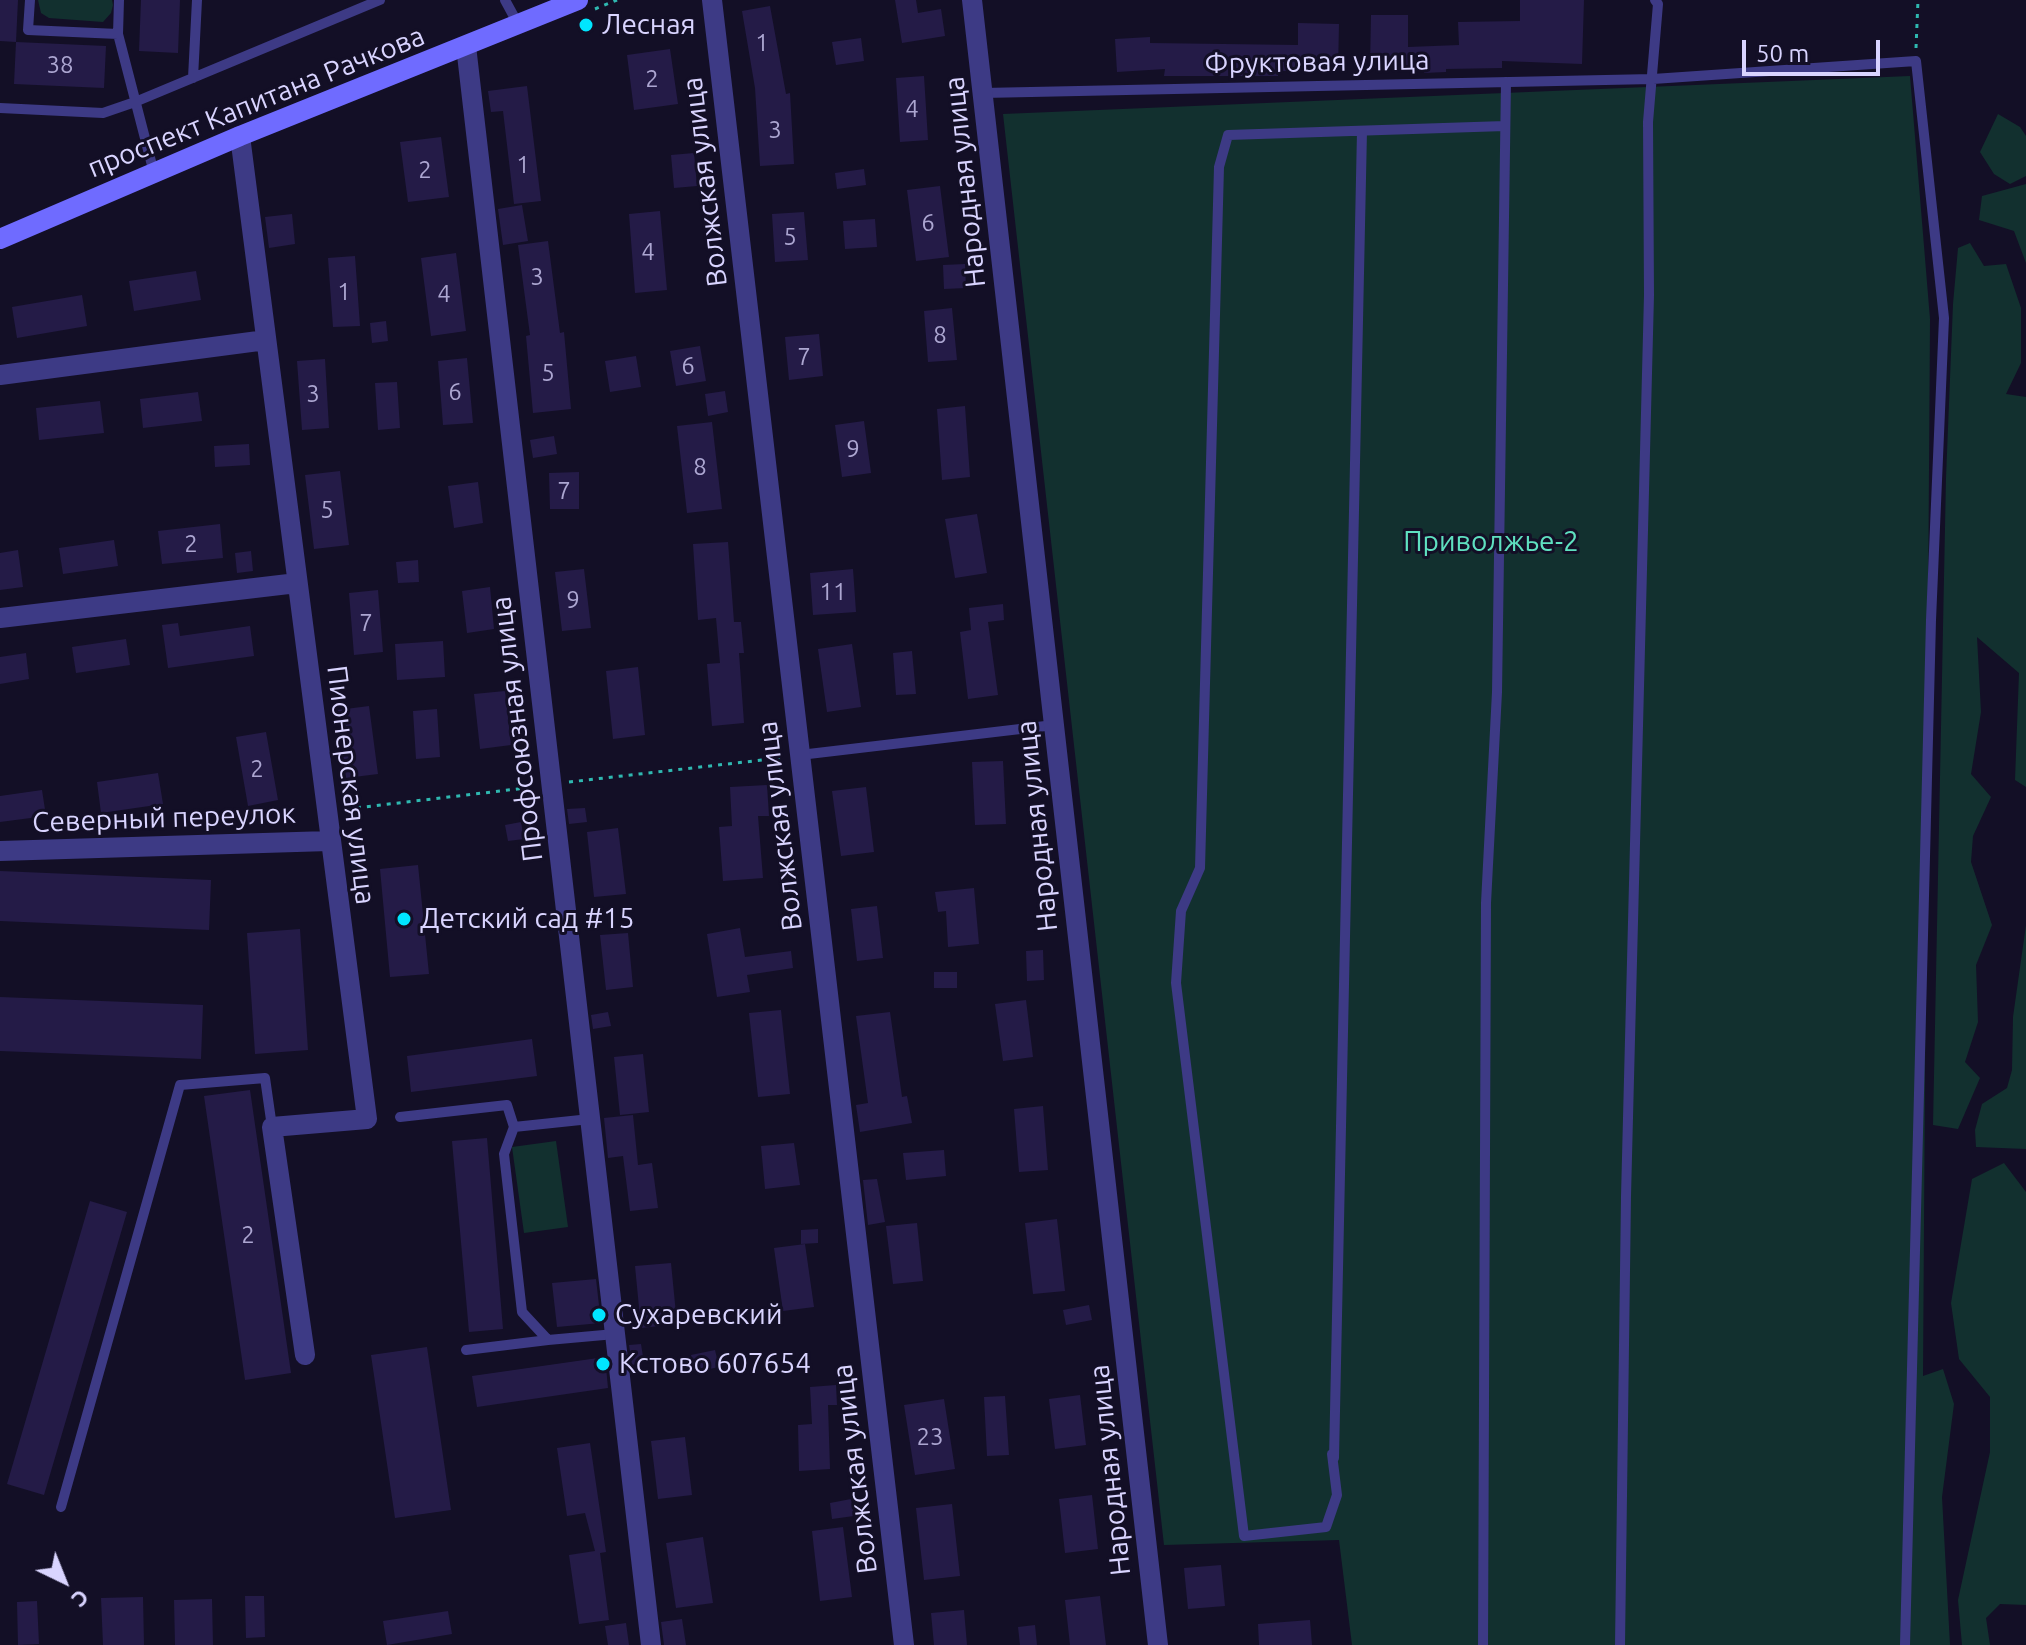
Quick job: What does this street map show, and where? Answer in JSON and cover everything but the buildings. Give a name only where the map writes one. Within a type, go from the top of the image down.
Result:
[{"type":"street","name":"проспект Капитана Рачкова","points":[[0,239],[240,136],[578,0]]},
{"type":"street","name":"Волжская улица","points":[[712,0],[904,1645]]},
{"type":"street","name":"Народная улица","points":[[972,0],[1158,1645]]},
{"type":"street","name":"Профсоюзная улица","points":[[466,46],[651,1645]]},
{"type":"street","name":"Пионерская улица","points":[[240,136],[367,1119],[272,1127]]},
{"type":"street","points":[[0,375],[266,340]]},
{"type":"street","points":[[0,618],[297,583]]},
{"type":"street","name":"Северный переулок","points":[[0,851],[329,841]]},
{"type":"street","points":[[272,1127],[305,1355]]},
{"type":"lane","points":[[30,0],[28,30],[118,34]]},
{"type":"lane","points":[[119,0],[118,34],[154,173]]},
{"type":"lane","points":[[193,78],[197,0]]},
{"type":"lane","points":[[0,108],[103,113],[380,0]]},
{"type":"lane","points":[[505,0],[518,24]]},
{"type":"lane","points":[[1620,1645],[1626,1196],[1649,295],[1648,122],[1658,4],[1655,0]]},
{"type":"lane","points":[[1905,1645],[1931,620],[1944,318],[1916,61]]},
{"type":"lane","name":"Фруктовая улица","points":[[983,93],[1653,79],[1916,61]]},
{"type":"lane","points":[[1483,1645],[1486,903],[1497,692],[1506,82]]},
{"type":"lane","points":[[1362,131],[1334,1458],[1332,1454],[1337,1495],[1326,1527],[1244,1536],[1176,983],[1181,911],[1200,868],[1219,167],[1228,135],[1505,126]]},
{"type":"lane","points":[[800,755],[1054,725]]},
{"type":"lane","points":[[61,1507],[180,1085],[265,1078],[272,1127]]},
{"type":"lane","points":[[400,1117],[507,1105],[514,1127],[504,1154],[522,1312],[548,1340]]},
{"type":"lane","points":[[514,1127],[590,1119]]},
{"type":"lane","points":[[466,1350],[615,1334]]},
{"type":"path","points":[[1916,61],[1918,0]]},
{"type":"green space","points":[[38,0],[112,0],[113,5],[103,22],[49,18],[41,13]]},
{"type":"green space","name":"Приволжье-2","points":[[1910,76],[1930,319],[1923,1376],[1943,1369],[1954,1404],[1942,1497],[1950,1645],[1352,1645],[1339,1540],[1164,1545],[1003,114]]},
{"type":"green space","points":[[1998,114],[2020,127],[2026,136],[2026,176],[2010,184],[1994,174],[1980,152]]},
{"type":"green space","points":[[2026,184],[2026,263],[2014,231],[1979,220],[1982,196]]},
{"type":"green space","points":[[1970,243],[1984,266],[2006,264],[2021,308],[2021,363],[2006,394],[2026,397],[2026,787],[2015,780],[2019,673],[1977,637],[1981,712],[1971,774],[1991,797],[1973,836],[1971,862],[1992,925],[1976,965],[1978,1022],[1965,1062],[1980,1078],[1958,1129],[1933,1125],[1946,478],[1953,304],[1958,248]]},
{"type":"green space","points":[[2026,925],[2026,1149],[1976,1147],[1975,1130],[1982,1104],[2007,1088],[2012,1070],[2013,1017]]},
{"type":"green space","points":[[556,1141],[568,1227],[524,1233],[512,1147]]},
{"type":"green space","points":[[2004,1163],[2026,1192],[2026,1605],[2000,1604],[1986,1618],[1990,1645],[1962,1645],[1958,1600],[1990,1452],[1990,1397],[1959,1359],[1951,1303],[1972,1179]]},
{"type":"place","name":"Лесная","points":[[586,25]]},
{"type":"place","name":"Детский сад #15","points":[[404,919]]},
{"type":"place","name":"Сухаревский","points":[[599,1315]]},
{"type":"place","name":"Кстово 607654","points":[[603,1364]]}]
